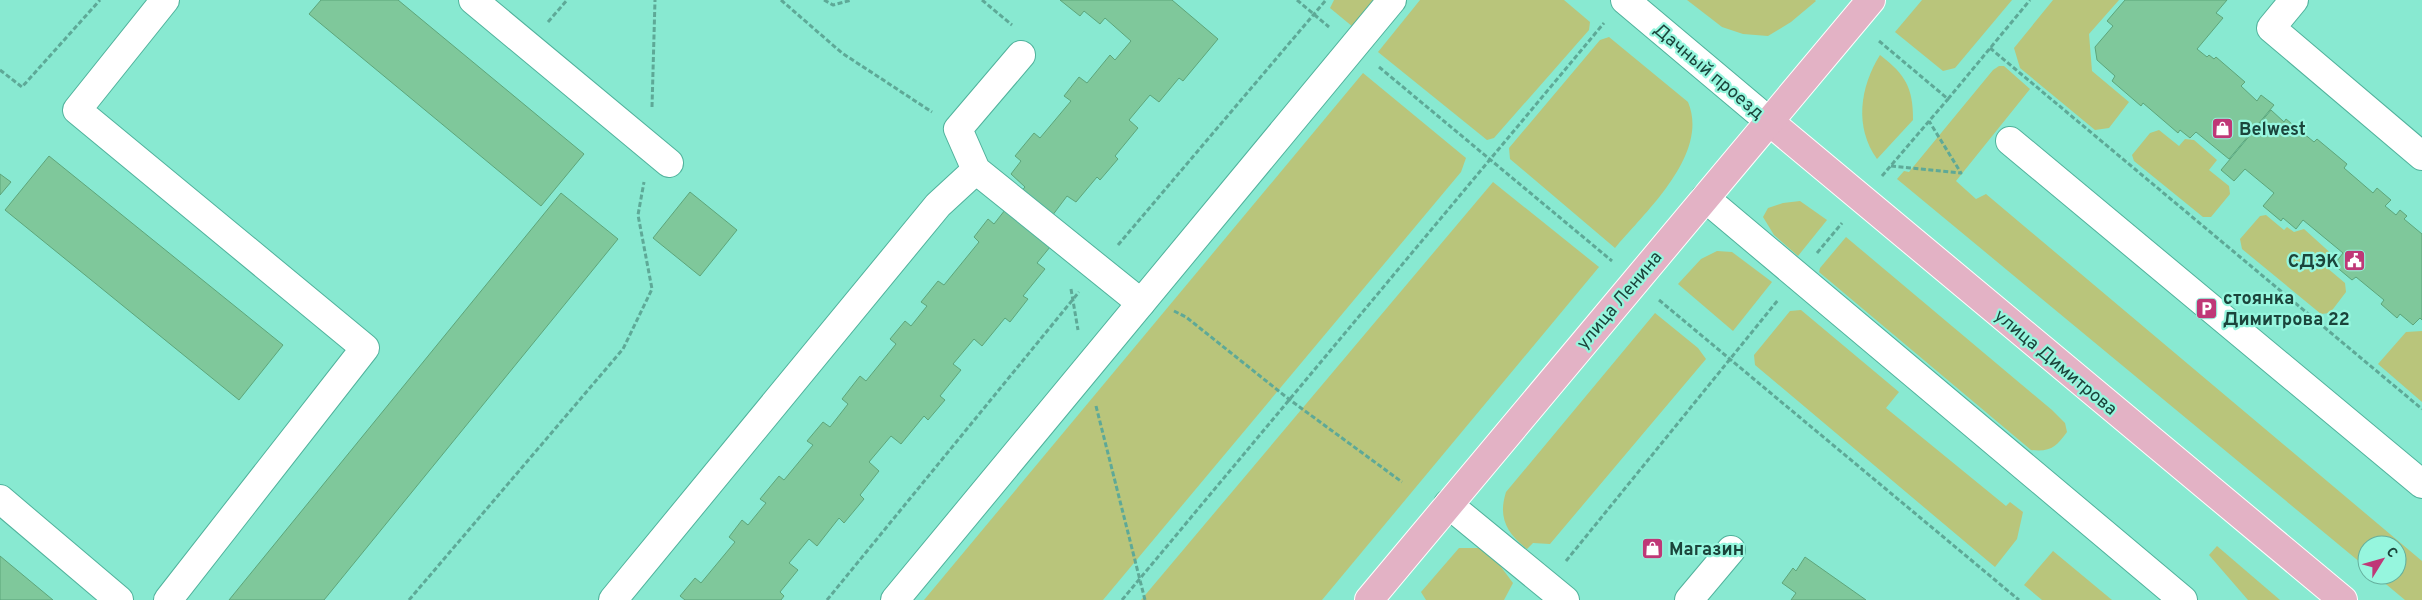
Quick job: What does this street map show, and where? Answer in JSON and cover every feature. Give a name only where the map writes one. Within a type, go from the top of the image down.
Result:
[{"type":"main road","name":"улица Ленина","points":[[1369,600],[1862,10]]},
{"type":"main road","name":"улица Димитрова","points":[[1770,122],[2343,600]]},
{"type":"street","points":[[165,0],[77,110],[365,348],[168,600]]},
{"type":"street","points":[[473,0],[660,155]]},
{"type":"street","points":[[895,600],[1392,0]]},
{"type":"street","points":[[2294,0],[2271,28],[2422,156]]},
{"type":"street","name":"Дачный проезд","points":[[1617,8],[1770,122]]},
{"type":"street","points":[[1021,55],[958,129],[976,170],[1099,268],[1146,298]]},
{"type":"street","points":[[2010,141],[2422,484]]},
{"type":"street","points":[[613,600],[938,206],[976,170]]},
{"type":"street","points":[[1705,198],[1796,277],[2183,600]]},
{"type":"street","points":[[0,499],[119,600]]},
{"type":"street","points":[[1448,504],[1556,592]]},
{"type":"street","points":[[1689,600],[1731,550]]},
{"type":"path","points":[[0,70],[22,87],[100,0]]},
{"type":"path","points":[[409,600],[623,349],[652,289],[638,214],[660,155],[655,0]]},
{"type":"path","points":[[781,0],[842,53],[958,129]]},
{"type":"path","points":[[824,0],[833,5],[852,0]]},
{"type":"path","points":[[827,600],[1072,300],[1326,0]]},
{"type":"path","points":[[1556,592],[1796,277],[2030,0]]},
{"type":"path","points":[[1122,600],[1617,8]]},
{"type":"path","points":[[1862,10],[1948,99]]},
{"type":"path","points":[[1990,48],[2422,409]]},
{"type":"path","points":[[1890,166],[1961,174],[1929,121]]},
{"type":"path","points":[[1066,241],[1072,300],[1086,369],[1145,600]]},
{"type":"path","points":[[1146,298],[1186,317],[1290,400],[1402,482]]},
{"type":"green space","points":[[1334,0],[1377,0],[1353,27],[1330,8]]},
{"type":"green space","points":[[1420,0],[1564,0],[1590,22],[1589,30],[1494,138],[1487,140],[1378,52]]},
{"type":"green space","points":[[1687,0],[1816,1],[1791,22],[1768,36],[1743,34],[1722,27]]},
{"type":"green space","points":[[1922,0],[2012,0],[1955,68],[1943,71],[1895,32]]},
{"type":"green space","points":[[2053,0],[2119,0],[2089,34],[2092,71],[2129,102],[2109,128],[2095,130],[2020,68],[2014,48]]},
{"type":"green space","points":[[1609,37],[1688,102],[1692,122],[1690,142],[1682,162],[1671,181],[1615,248],[1510,159],[1509,148],[1600,40]]},
{"type":"green space","points":[[1880,55],[1896,69],[1906,83],[1912,99],[1913,120],[1877,159],[1865,134],[1862,107],[1868,80]]},
{"type":"green space","points":[[1999,66],[2004,66],[2030,89],[1956,181],[1976,199],[1986,194],[2391,535],[2357,535],[2357,560],[1897,179],[1904,171],[1909,172],[1993,70]]},
{"type":"green space","points":[[1363,73],[1466,158],[1461,172],[1103,600],[924,600]]},
{"type":"green space","points":[[2159,130],[2179,146],[2185,139],[2194,140],[2217,160],[2209,170],[2229,186],[2230,194],[2211,217],[2203,217],[2134,161],[2132,155],[2150,133]]},
{"type":"green space","points":[[1493,182],[1599,267],[1322,600],[1141,600]]},
{"type":"green space","points":[[1800,201],[1827,220],[1798,256],[1774,235],[1763,217],[1768,208],[1783,203]]},
{"type":"green space","points":[[2266,215],[2284,230],[2287,227],[2294,232],[2304,229],[2335,257],[2326,267],[2345,283],[2346,292],[2330,313],[2321,314],[2242,249],[2240,239],[2260,216]]},
{"type":"green space","points":[[1846,237],[2052,410],[2065,423],[2067,432],[2060,441],[2048,449],[2031,450],[1819,272],[1820,268]]},
{"type":"green space","points":[[1717,251],[1732,252],[1772,282],[1733,331],[1678,284],[1701,259]]},
{"type":"green space","points":[[1801,310],[1899,392],[1886,408],[2006,506],[2010,502],[2023,512],[2017,539],[1995,567],[1755,365],[1754,355],[1790,311]]},
{"type":"green space","points":[[1655,313],[1698,348],[1706,359],[1550,544],[1533,543],[1527,549],[1514,537],[1506,524],[1503,509],[1506,492]]},
{"type":"green space","points":[[2422,331],[2422,402],[2378,364],[2406,332]]},
{"type":"green space","points":[[2217,546],[2280,600],[2248,600],[2209,555]]},
{"type":"green space","points":[[1459,548],[1487,548],[1513,583],[1504,600],[1426,600],[1421,592]]},
{"type":"green space","points":[[2407,548],[2422,561],[2422,600],[2405,600],[2387,585],[2407,585]]},
{"type":"green space","points":[[2053,551],[2112,600],[2042,600],[2024,585]]},
{"type":"building","points":[[321,0],[398,0],[584,154],[541,206],[309,14]]},
{"type":"building","points":[[1060,0],[1172,0],[1218,39],[1183,81],[1179,78],[1159,102],[1150,95],[1129,120],[1138,128],[1115,156],[1118,159],[1100,180],[1097,177],[1076,202],[1067,196],[1037,236],[1005,210],[1025,187],[1011,174],[1021,161],[1015,156],[1034,133],[1040,138],[1071,101],[1064,96],[1079,77],[1087,83],[1110,55],[1115,60],[1131,41],[1105,18],[1100,24],[1084,11],[1080,16]]},
{"type":"building","points":[[2125,0],[2227,0],[2216,13],[2223,18],[2197,49],[2207,57],[2209,55],[2214,59],[2216,57],[2245,82],[2241,86],[2257,101],[2261,95],[2274,105],[2229,159],[2196,132],[2190,138],[2180,130],[2178,133],[2143,103],[2141,106],[2112,81],[2115,76],[2097,60],[2095,47],[2113,26],[2107,21]]},
{"type":"building","points":[[2271,110],[2284,122],[2286,119],[2314,142],[2317,139],[2347,164],[2344,168],[2373,193],[2377,188],[2391,200],[2385,206],[2396,215],[2400,210],[2407,216],[2404,219],[2422,234],[2422,320],[2420,318],[2413,325],[2400,314],[2397,318],[2381,304],[2384,300],[2356,277],[2352,280],[2334,265],[2343,253],[2303,220],[2296,229],[2283,218],[2281,221],[2263,206],[2274,193],[2245,169],[2234,181],[2221,170]]},
{"type":"building","points":[[49,156],[283,345],[239,400],[5,210]]},
{"type":"building","points":[[0,174],[11,182],[0,195]]},
{"type":"building","points":[[690,192],[737,230],[700,276],[653,238]]},
{"type":"building","points":[[561,193],[618,239],[324,600],[229,600]]},
{"type":"building","points":[[1005,210],[1050,247],[1037,263],[1045,269],[1023,296],[1028,299],[1010,322],[1005,318],[982,346],[974,339],[953,364],[961,370],[940,396],[945,400],[928,420],[924,416],[901,444],[891,436],[869,462],[879,471],[860,495],[864,499],[844,523],[839,518],[817,546],[809,539],[789,563],[798,570],[780,592],[784,596],[781,600],[685,600],[680,596],[695,578],[701,583],[735,542],[729,537],[742,520],[748,525],[766,503],[760,499],[779,476],[784,480],[813,445],[807,441],[823,422],[830,427],[848,404],[842,399],[860,376],[866,381],[896,344],[890,339],[905,321],[911,326],[927,306],[921,302],[938,281],[944,285],[979,242],[974,237],[988,219],[994,224]]},
{"type":"building","points":[[0,556],[53,600],[0,600]]},
{"type":"building","points":[[1805,557],[1866,600],[1791,600],[1796,593],[1782,583],[1793,568],[1796,571]]},
{"type":"place","name":"Belwest","points":[[2223,129]]},
{"type":"place","name":"СДЭК","points":[[2355,261]]},
{"type":"place","name":"стоянка Димитрова 22","points":[[2207,308]]},
{"type":"place","name":"Магазин","points":[[1653,549]]}]
